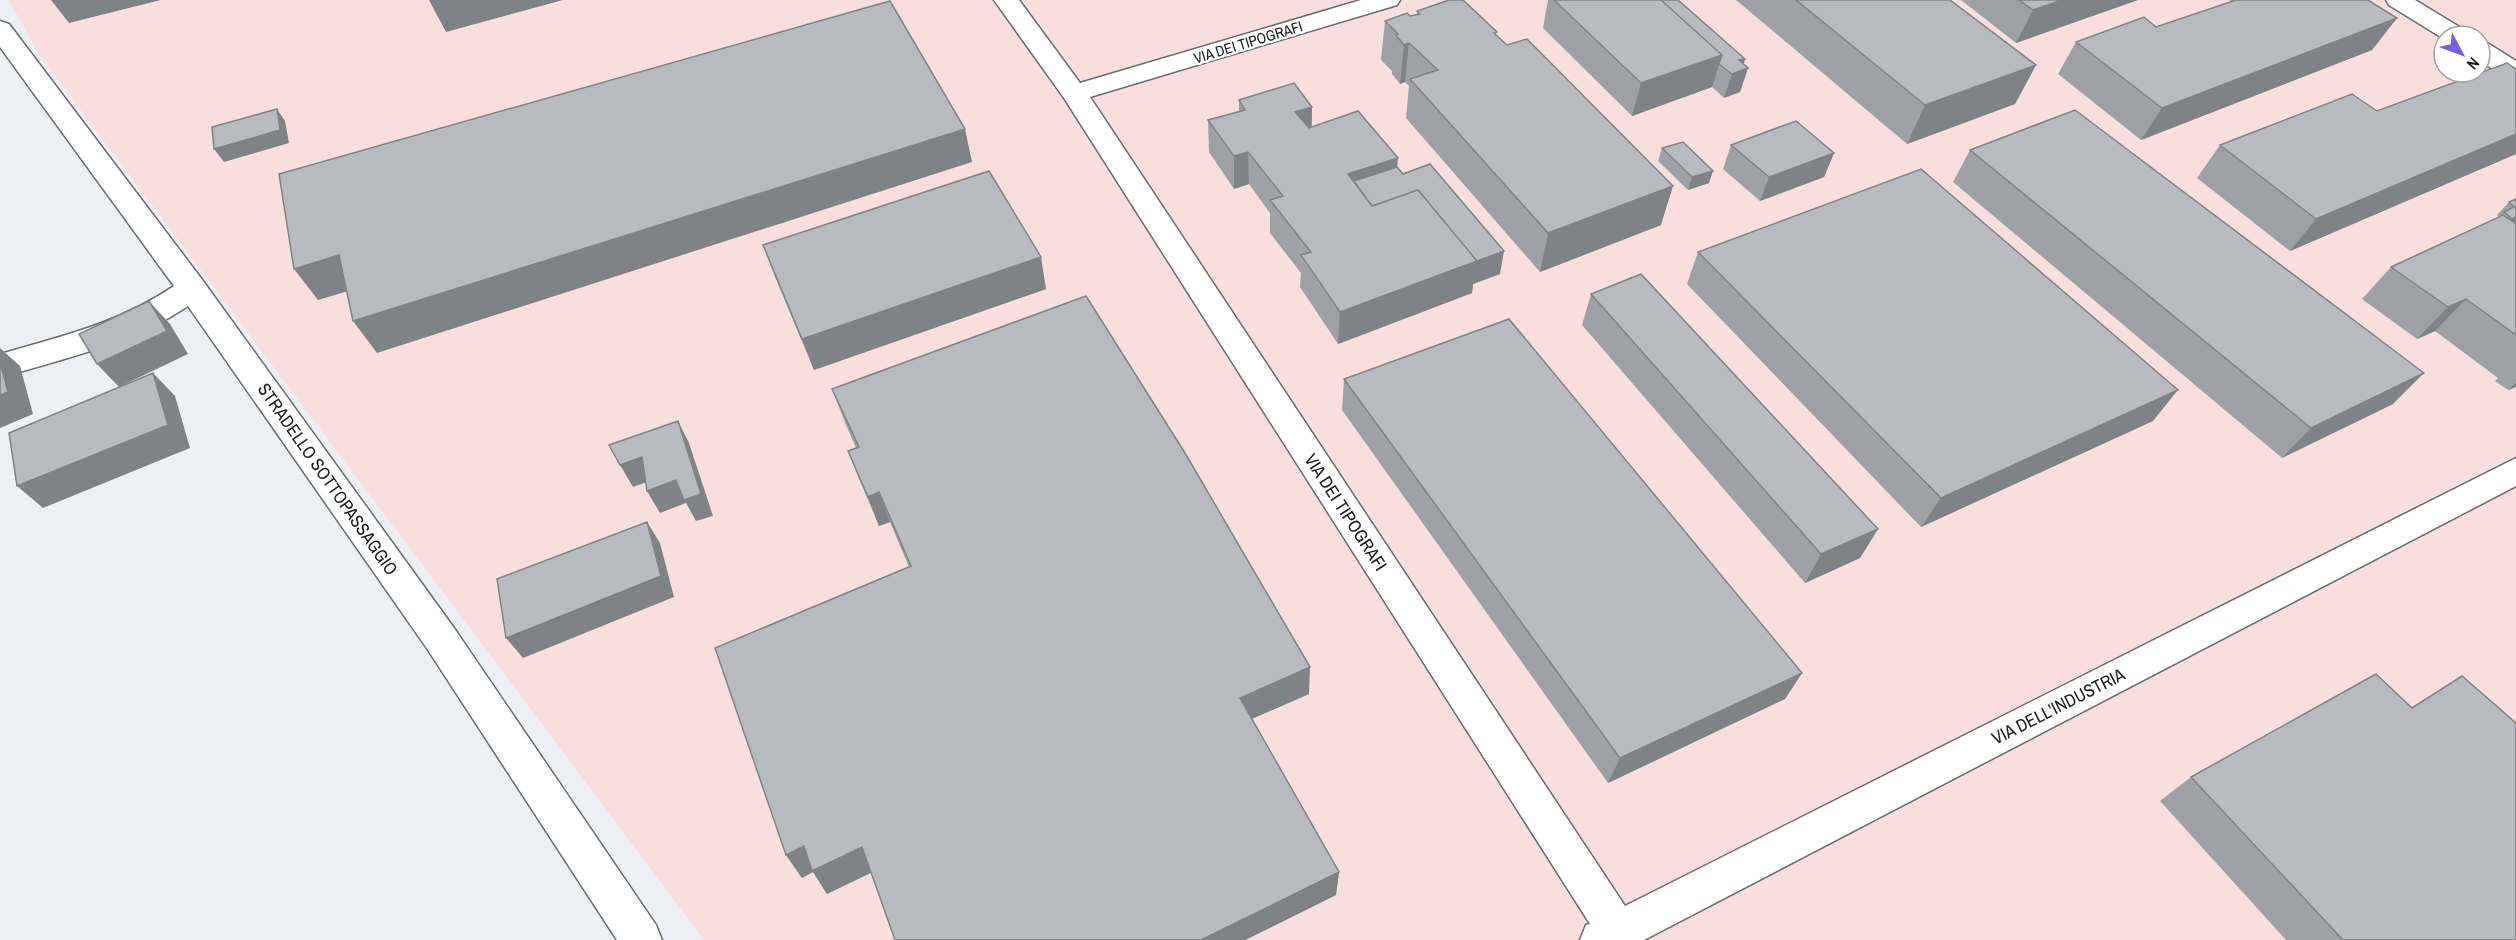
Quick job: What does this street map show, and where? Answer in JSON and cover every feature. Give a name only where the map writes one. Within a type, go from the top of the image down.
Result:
[{"type":"street","name":"VIA DEI TIPOGRAFI","points":[[1006,0],[1074,93],[1609,936]]},
{"type":"street","name":"VIA DEI TIPOGRAFI","points":[[1074,93],[1388,0]]},
{"type":"street","points":[[2398,0],[2437,24]]},
{"type":"street","name":"STRADELLO SOTTOPASSAGGIO","points":[[0,29],[192,289],[441,639],[641,940]]},
{"type":"street","points":[[2492,57],[2516,72]]},
{"type":"street","points":[[0,366],[114,332],[159,311],[192,289]]},
{"type":"street","name":"VIA DELL'INDUSTRIA","points":[[1609,936],[2516,471]]},
{"type":"shaded area","points":[[9,0],[2516,0],[2516,940],[704,940],[39,55]]},
{"type":"building","points":[[1449,0],[1463,0],[1497,32],[1494,33],[1507,45],[1527,39],[1673,186],[1548,233],[1410,79],[1438,70],[1409,43],[1404,45],[1396,35],[1398,34],[1385,21],[1407,13],[1410,16],[1420,14],[1417,11]]},
{"type":"building","points":[[1554,0],[1661,0],[1722,55],[1641,83]]},
{"type":"building","points":[[1661,0],[1678,0],[1745,59],[1739,60],[1748,68],[1732,74],[1719,64],[1722,55]]},
{"type":"building","points":[[1796,0],[1950,0],[2036,65],[1925,105]]},
{"type":"building","points":[[2019,0],[2062,0],[2033,10]]},
{"type":"building","points":[[2236,0],[2368,0],[2397,18],[2162,108],[2076,42],[2144,17],[2156,27]]},
{"type":"building","points":[[890,1],[965,129],[353,321],[339,255],[294,269],[279,174]]},
{"type":"building","points":[[2507,63],[2516,69],[2516,134],[2316,219],[2220,145],[2352,94],[2377,111],[2450,84],[2492,84],[2492,69]]},
{"type":"building","points":[[1294,83],[1312,107],[1295,112],[1309,128],[1358,111],[1398,158],[1348,174],[1372,206],[1418,190],[1477,261],[1340,312],[1301,255],[1311,252],[1270,200],[1283,196],[1248,152],[1234,156],[1208,120],[1245,110],[1239,100]]},
{"type":"building","points":[[277,109],[280,130],[214,149],[212,127]]},
{"type":"building","points":[[2075,110],[2424,373],[2311,428],[1970,150]]},
{"type":"building","points":[[1796,121],[1834,153],[1769,177],[1731,145]]},
{"type":"building","points":[[1683,142],[1713,171],[1692,177],[1662,148]]},
{"type":"building","points":[[1430,164],[1504,251],[1477,261],[1418,190],[1372,206],[1354,181],[1397,167],[1403,174]]},
{"type":"building","points":[[1921,169],[2178,390],[1941,498],[1698,252]]},
{"type":"building","points":[[989,171],[1041,257],[802,339],[763,245]]},
{"type":"building","points":[[2516,199],[2516,217],[2512,219],[2504,212],[2514,207],[2509,202]]},
{"type":"building","points":[[2503,215],[2516,224],[2516,335],[2466,299],[2448,307],[2391,267]]},
{"type":"building","points":[[1641,274],[1878,529],[1821,554],[1591,294]]},
{"type":"building","points":[[1086,296],[1185,453],[1310,667],[1240,698],[1339,872],[1201,940],[895,940],[862,847],[812,871],[804,846],[786,855],[715,648],[911,566],[879,492],[868,497],[848,451],[859,447],[832,389]]},
{"type":"building","points":[[149,301],[167,331],[97,364],[79,334]]},
{"type":"building","points":[[1509,319],[1802,673],[1620,758],[1344,379]]},
{"type":"building","points":[[0,362],[8,392],[0,395]]},
{"type":"building","points":[[153,373],[168,425],[17,486],[9,433]]},
{"type":"building","points":[[678,421],[701,494],[684,500],[676,480],[647,491],[642,457],[620,465],[609,445]]},
{"type":"building","points":[[647,522],[661,576],[506,638],[497,579]]},
{"type":"building","points":[[2376,674],[2412,708],[2462,676],[2516,723],[2516,940],[2343,940],[2191,777]]}]
